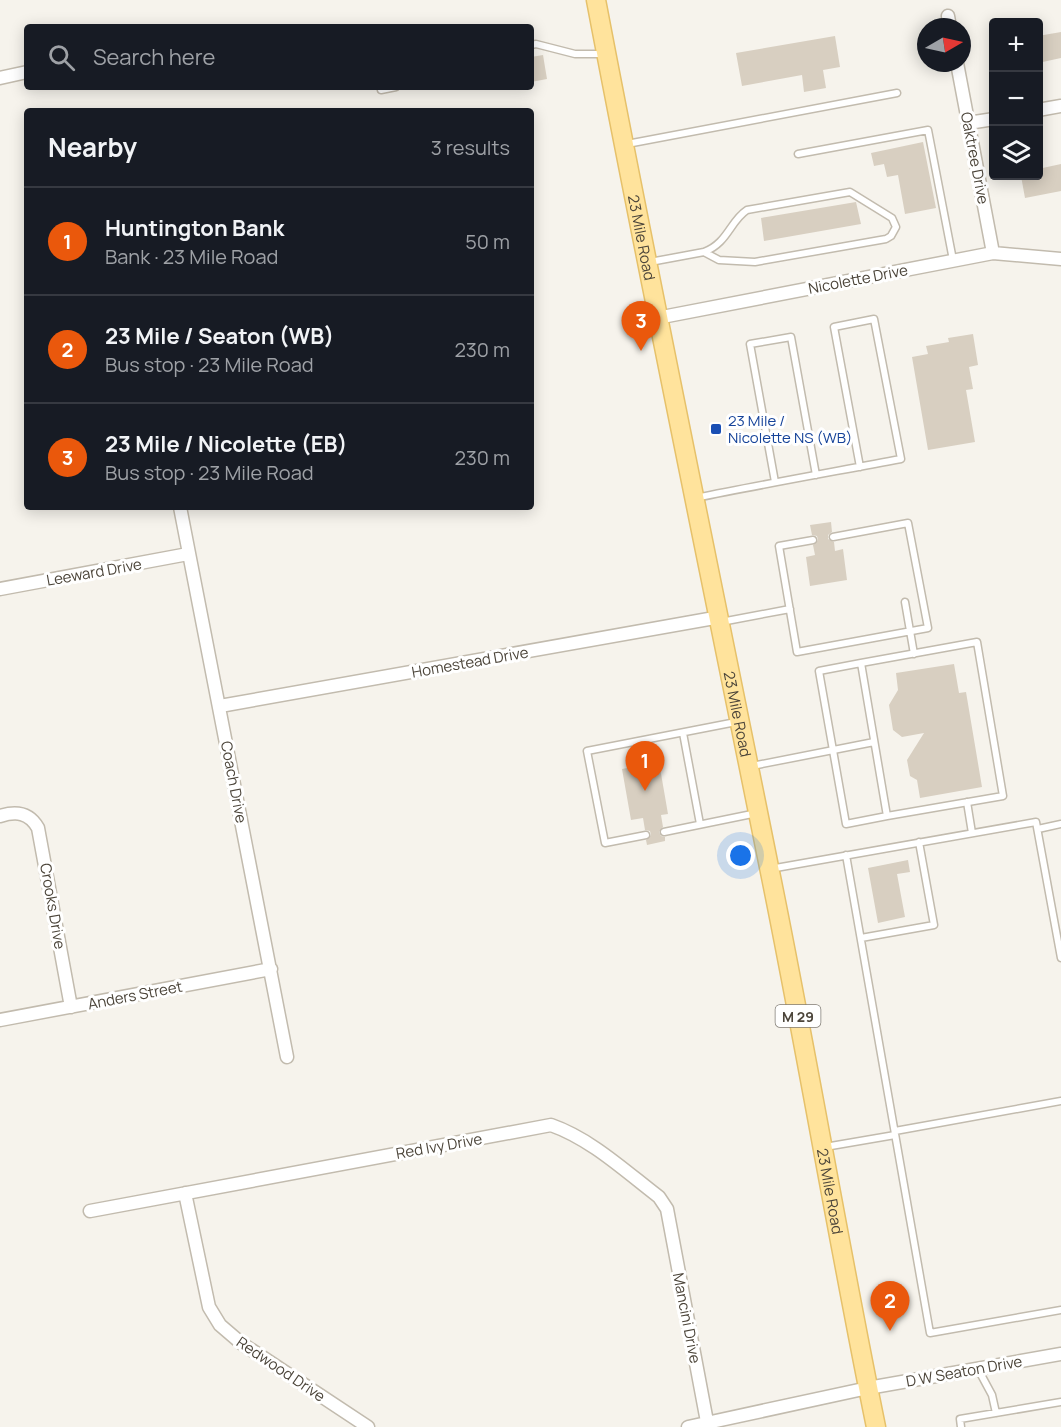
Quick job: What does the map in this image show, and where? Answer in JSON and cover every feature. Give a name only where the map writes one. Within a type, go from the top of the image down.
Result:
[{"type":"main road","name":"23 Mile Road","points":[[596,0],[657,318],[770,869],[876,1427]]},
{"type":"street","name":"Oaktree Drive","points":[[959,72],[993,253]]},
{"type":"street","points":[[0,78],[24,73]]},
{"type":"street","points":[[1043,109],[1061,106]]},
{"type":"street","points":[[969,123],[989,120]]},
{"type":"street","name":"Nicolette Drive","points":[[657,318],[993,253],[1061,259]]},
{"type":"street","name":"Coach Drive","points":[[181,510],[287,1057]]},
{"type":"street","name":"Leeward Drive","points":[[0,589],[188,554]]},
{"type":"street","name":"Homestead Drive","points":[[220,706],[720,620]]},
{"type":"street","name":"Crooks Drive","points":[[0,816],[10,813],[22,814],[32,819],[40,833],[71,1007]]},
{"type":"street","name":"Anders Street","points":[[0,1020],[271,969]]},
{"type":"street","name":"Red Ivy Drive","points":[[90,1211],[551,1125],[589,1144],[659,1197],[666,1209]]},
{"type":"street","name":"Redwood Drive","points":[[185,1193],[209,1307],[220,1325],[241,1343],[368,1427]]},
{"type":"street","name":"Mancini Drive","points":[[666,1209],[708,1425]]},
{"type":"street","name":"D W Seaton Drive","points":[[868,1388],[1061,1354]]},
{"type":"street","points":[[688,1427],[708,1425],[868,1388]]},
{"type":"lane","points":[[534,44],[575,54],[606,54]]},
{"type":"lane","points":[[623,144],[897,93]]},
{"type":"lane","points":[[798,154],[928,130],[953,260]]},
{"type":"lane","points":[[646,262],[704,252],[717,245],[732,229],[741,214],[747,210],[850,192],[892,218],[896,227],[891,236],[886,239],[755,262],[719,260],[704,252]]},
{"type":"lane","points":[[694,498],[901,459],[874,319],[834,327],[860,466]]},
{"type":"lane","points":[[775,482],[750,344],[791,337],[816,475]]},
{"type":"lane","points":[[813,540],[779,546],[797,652],[928,628],[908,523],[833,537]]},
{"type":"lane","points":[[905,602],[914,654]]},
{"type":"lane","points":[[720,620],[790,609]]},
{"type":"lane","points":[[977,642],[1003,796],[846,824],[819,671],[861,663],[977,642]]},
{"type":"lane","points":[[861,663],[887,816]]},
{"type":"lane","points":[[646,835],[605,843],[587,751],[740,722]]},
{"type":"lane","points":[[682,733],[700,824]]},
{"type":"lane","points":[[748,766],[874,742]]},
{"type":"lane","points":[[967,802],[972,833]]},
{"type":"lane","points":[[664,832],[758,813]]},
{"type":"lane","points":[[770,869],[1036,822],[1061,958]]},
{"type":"lane","points":[[1038,829],[1061,825]]},
{"type":"lane","points":[[861,938],[934,925],[919,842]]},
{"type":"lane","points":[[846,855],[930,1333],[1061,1310]]},
{"type":"lane","points":[[823,1147],[1061,1101]]},
{"type":"lane","points":[[978,1368],[992,1395],[996,1413]]},
{"type":"lane","points":[[961,1427],[960,1419],[1061,1402]]},
{"type":"building","points":[[1061,32],[1061,58],[1043,62],[1043,35]]},
{"type":"building","points":[[835,36],[840,67],[823,70],[826,88],[804,92],[802,75],[742,86],[736,53]]},
{"type":"building","points":[[543,55],[547,79],[534,81],[534,56]]},
{"type":"building","points":[[923,142],[936,208],[905,214],[898,175],[887,177],[884,164],[874,166],[871,153]]},
{"type":"building","points":[[1061,164],[1061,191],[1025,198],[1022,180],[1043,180],[1043,168]]},
{"type":"building","points":[[856,202],[861,224],[764,241],[761,218]]},
{"type":"building","points":[[973,334],[978,365],[969,367],[973,389],[966,390],[975,442],[928,450],[912,357],[928,354],[926,346],[949,342],[948,338]]},
{"type":"building","points":[[831,522],[832,532],[828,535],[828,539],[834,542],[835,551],[843,549],[847,580],[810,586],[806,557],[815,555],[813,545],[818,540],[817,536],[812,535],[810,525]]},
{"type":"building","points":[[954,664],[959,693],[966,692],[982,787],[920,798],[917,780],[910,776],[907,760],[924,733],[902,737],[893,730],[889,705],[898,690],[896,673]]},
{"type":"building","points":[[659,762],[668,814],[661,815],[663,827],[659,832],[665,837],[665,841],[647,845],[646,840],[651,835],[650,831],[645,830],[643,818],[631,820],[622,769]]},
{"type":"building","points":[[908,860],[910,872],[897,874],[905,917],[878,923],[868,868]]},
{"type":"place","name":"23 Mile / Nicolette (EB)","points":[[641,351]]},
{"type":"place","name":"23 Mile / Nicolette NS (WB)","points":[[716,429]]},
{"type":"place","name":"Huntington Bank","points":[[645,791]]},
{"type":"place","name":"23 Mile / Seaton (WB)","points":[[890,1331]]}]
